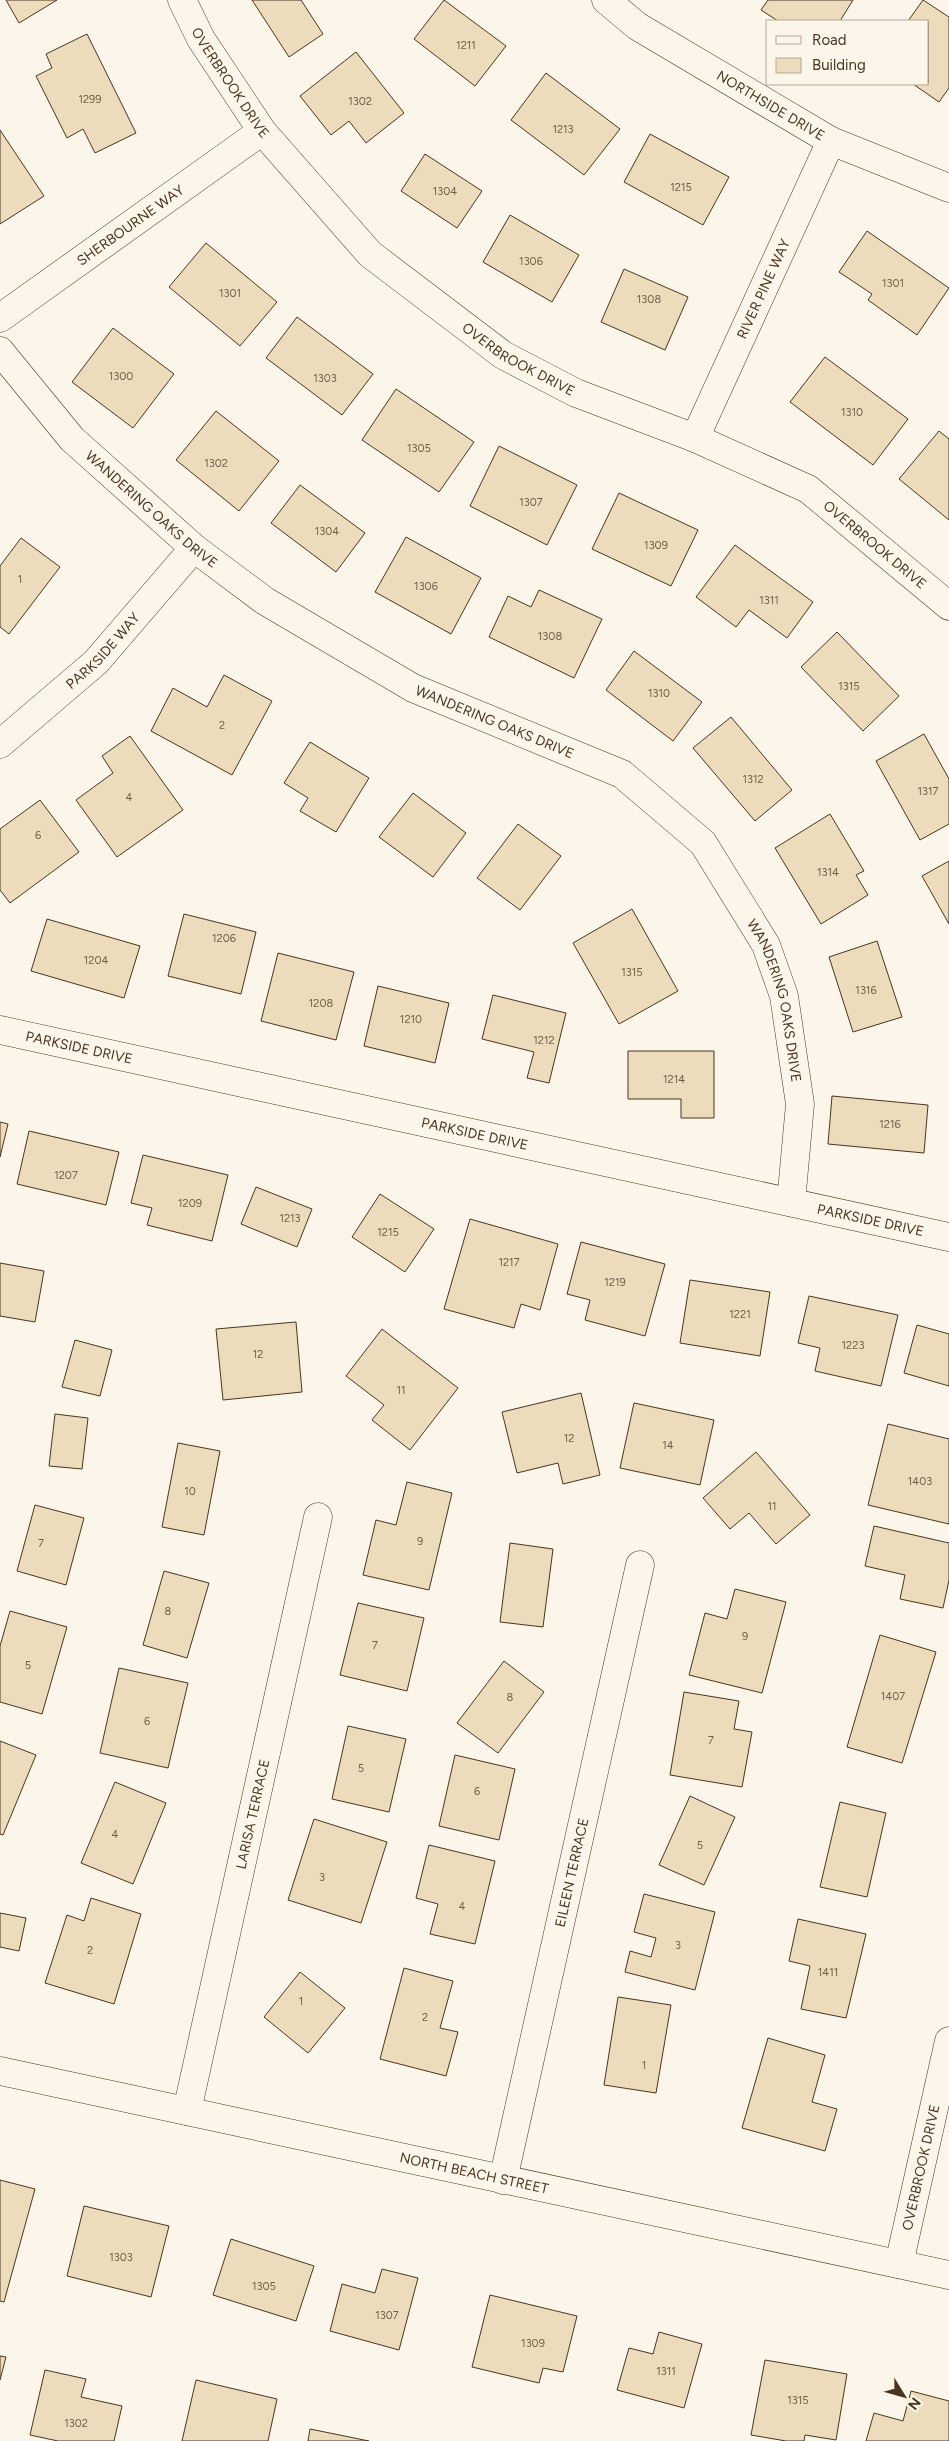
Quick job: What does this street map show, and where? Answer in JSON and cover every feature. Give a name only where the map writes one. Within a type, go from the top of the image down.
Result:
[{"type":"street","name":"OVERBROOK DRIVE","points":[[182,0],[201,39],[262,131],[370,254],[503,355],[576,393],[695,438],[808,489],[949,606]]},
{"type":"street","name":"NORTHSIDE DRIVE","points":[[606,0],[638,26],[832,141],[949,188]]},
{"type":"street","name":"SHERBOURNE WAY","points":[[0,318],[262,131]]},
{"type":"street","name":"RIVER PINE WAY","points":[[695,438],[832,141]]},
{"type":"street","name":"WANDERING OAKS DRIVE","points":[[0,351],[72,439],[194,548],[265,601],[413,688],[622,774],[703,843],[766,945],[784,996],[800,1104],[791,1202]]},
{"type":"street","name":"PARKSIDE WAY","points":[[0,744],[96,662],[194,548]]},
{"type":"street","name":"PARKSIDE DRIVE","points":[[0,1030],[949,1237]]},
{"type":"street","name":"LARISA TERRACE","points":[[187,2111],[318,1517]]},
{"type":"street","name":"EILEEN TERRACE","points":[[503,2180],[640,1566]]},
{"type":"street","name":"OVERBROOK DRIVE","points":[[899,2264],[949,2041]]},
{"type":"street","name":"NORTH BEACH STREET","points":[[0,2072],[949,2275]]},
{"type":"building","points":[[6,0],[57,0],[19,23]]},
{"type":"building","points":[[252,0],[301,0],[323,34],[289,57]]},
{"type":"building","points":[[444,0],[506,46],[475,86],[414,39]]},
{"type":"building","points":[[768,0],[853,0],[841,20],[776,20],[761,10]]},
{"type":"building","points":[[923,0],[949,17],[949,88],[939,102],[914,85],[929,85],[929,20],[909,20]]},
{"type":"building","points":[[87,34],[136,133],[95,153],[83,129],[67,138],[36,76],[52,68],[46,54]]},
{"type":"building","points":[[356,52],[404,113],[366,143],[349,121],[331,135],[300,96]]},
{"type":"building","points":[[546,73],[620,129],[584,175],[511,120]]},
{"type":"building","points":[[0,130],[44,196],[0,224]]},
{"type":"building","points":[[650,134],[729,177],[703,225],[624,182]]},
{"type":"building","points":[[425,154],[482,191],[457,228],[401,191]]},
{"type":"building","points":[[510,215],[579,255],[552,302],[483,262]]},
{"type":"building","points":[[867,231],[949,288],[917,335],[868,300],[872,294],[839,272]]},
{"type":"building","points":[[206,243],[277,302],[240,346],[169,287]]},
{"type":"building","points":[[624,269],[688,297],[665,350],[601,322]]},
{"type":"building","points":[[297,317],[373,374],[342,415],[266,358]]},
{"type":"building","points":[[113,328],[174,374],[133,428],[72,382]]},
{"type":"building","points":[[825,357],[908,419],[873,465],[790,402]]},
{"type":"building","points":[[396,389],[474,442],[439,492],[362,440]]},
{"type":"building","points":[[216,411],[279,461],[239,511],[176,460]]},
{"type":"building","points":[[939,431],[949,439],[949,520],[899,479]]},
{"type":"building","points":[[499,446],[577,485],[547,545],[470,506]]},
{"type":"building","points":[[300,485],[365,533],[336,572],[271,523]]},
{"type":"building","points":[[619,493],[698,530],[671,586],[592,549]]},
{"type":"building","points":[[406,537],[481,578],[451,634],[375,592]]},
{"type":"building","points":[[21,538],[60,567],[9,634],[0,627],[0,566]]},
{"type":"building","points":[[735,545],[813,602],[787,638],[749,610],[736,627],[696,597]]},
{"type":"building","points":[[539,590],[602,619],[574,678],[489,637],[508,596],[531,607]]},
{"type":"building","points":[[837,632],[899,696],[863,731],[801,667]]},
{"type":"building","points":[[634,651],[702,702],[673,741],[606,690]]},
{"type":"building","points":[[224,675],[272,701],[232,775],[151,731],[173,688],[207,707]]},
{"type":"building","points":[[731,717],[792,790],[755,821],[693,748]]},
{"type":"building","points":[[924,734],[949,779],[949,824],[920,840],[876,761]]},
{"type":"building","points":[[130,736],[183,810],[117,857],[76,800],[113,773],[102,756]]},
{"type":"building","points":[[310,742],[369,778],[336,832],[300,811],[308,798],[284,783]]},
{"type":"building","points":[[413,793],[466,833],[433,877],[379,837]]},
{"type":"building","points":[[40,800],[79,852],[10,903],[0,890],[0,829]]},
{"type":"building","points":[[830,814],[864,871],[856,875],[868,895],[821,924],[775,848]]},
{"type":"building","points":[[518,824],[561,856],[520,910],[477,878]]},
{"type":"building","points":[[949,861],[949,924],[922,876]]},
{"type":"building","points":[[632,909],[678,991],[619,1024],[573,943]]},
{"type":"building","points":[[184,914],[256,932],[241,994],[168,976]]},
{"type":"building","points":[[47,919],[140,946],[124,998],[31,971]]},
{"type":"building","points":[[877,941],[902,1017],[853,1032],[829,957]]},
{"type":"building","points":[[278,953],[354,972],[336,1040],[261,1021]]},
{"type":"building","points":[[378,986],[449,1003],[435,1063],[364,1046]]},
{"type":"building","points":[[493,995],[566,1013],[549,1083],[527,1078],[534,1052],[482,1039]]},
{"type":"building","points":[[628,1051],[714,1051],[714,1118],[681,1118],[681,1099],[628,1099]]},
{"type":"building","points":[[832,1096],[928,1105],[924,1153],[828,1144]]},
{"type":"building","points":[[0,1122],[8,1124],[0,1157]]},
{"type":"building","points":[[29,1131],[119,1152],[106,1205],[17,1184]]},
{"type":"building","points":[[143,1155],[228,1175],[212,1241],[147,1225],[152,1208],[131,1203]]},
{"type":"building","points":[[256,1187],[312,1209],[297,1247],[241,1224]]},
{"type":"building","points":[[380,1194],[434,1229],[405,1272],[352,1237]]},
{"type":"building","points":[[470,1219],[558,1244],[540,1310],[521,1304],[514,1328],[444,1309]]},
{"type":"building","points":[[581,1242],[665,1264],[645,1336],[585,1320],[590,1300],[567,1294]]},
{"type":"building","points":[[0,1263],[44,1271],[35,1322],[0,1316]]},
{"type":"building","points":[[690,1280],[770,1292],[760,1356],[680,1343]]},
{"type":"building","points":[[809,1296],[898,1315],[881,1386],[815,1371],[820,1348],[798,1343]]},
{"type":"building","points":[[296,1322],[302,1392],[223,1400],[216,1329]]},
{"type":"building","points":[[917,1325],[949,1334],[949,1386],[904,1373]]},
{"type":"building","points":[[382,1329],[458,1388],[410,1450],[372,1420],[384,1405],[346,1376]]},
{"type":"building","points":[[75,1340],[112,1350],[100,1396],[62,1387]]},
{"type":"building","points":[[581,1393],[600,1475],[563,1484],[558,1463],[517,1473],[502,1412]]},
{"type":"building","points":[[634,1403],[714,1420],[700,1485],[620,1468]]},
{"type":"building","points":[[55,1414],[88,1418],[82,1469],[49,1466]]},
{"type":"building","points":[[888,1424],[949,1439],[949,1524],[868,1505]]},
{"type":"building","points":[[178,1443],[220,1451],[204,1535],[162,1527]]},
{"type":"building","points":[[756,1452],[810,1515],[776,1544],[749,1513],[730,1529],[703,1498]]},
{"type":"building","points":[[407,1482],[452,1493],[429,1590],[363,1575],[376,1520],[396,1525]]},
{"type":"building","points":[[35,1505],[84,1518],[66,1585],[17,1571]]},
{"type":"building","points":[[874,1526],[949,1543],[949,1580],[943,1608],[900,1599],[905,1575],[865,1566]]},
{"type":"building","points":[[510,1543],[553,1549],[543,1627],[500,1622]]},
{"type":"building","points":[[164,1571],[209,1583],[187,1658],[143,1645]]},
{"type":"building","points":[[735,1589],[786,1602],[762,1693],[689,1675],[705,1613],[727,1619]]},
{"type":"building","points":[[358,1603],[424,1618],[407,1691],[340,1675]]},
{"type":"building","points":[[10,1611],[67,1627],[42,1714],[0,1702],[0,1646]]},
{"type":"building","points":[[880,1635],[936,1652],[902,1763],[847,1747]]},
{"type":"building","points":[[504,1661],[544,1692],[498,1753],[457,1723]]},
{"type":"building","points":[[119,1668],[188,1683],[168,1768],[100,1753]]},
{"type":"building","points":[[684,1692],[739,1701],[734,1729],[752,1732],[742,1787],[670,1775]]},
{"type":"building","points":[[348,1726],[406,1739],[389,1812],[332,1799]]},
{"type":"building","points":[[0,1741],[36,1755],[3,1835],[0,1834]]},
{"type":"building","points":[[455,1755],[515,1769],[499,1840],[439,1826]]},
{"type":"building","points":[[115,1782],[166,1803],[133,1884],[81,1863]]},
{"type":"building","points":[[690,1796],[735,1817],[704,1885],[659,1865]]},
{"type":"building","points":[[840,1802],[886,1813],[867,1897],[820,1887]]},
{"type":"building","points":[[314,1819],[387,1842],[361,1923],[288,1900]]},
{"type":"building","points":[[429,1845],[495,1861],[475,1944],[430,1934],[438,1904],[416,1898]]},
{"type":"building","points":[[644,1894],[715,1912],[695,1990],[625,1972],[630,1951],[651,1957],[656,1938],[634,1932]]},
{"type":"building","points":[[91,1898],[141,1914],[114,2004],[45,1983],[67,1915],[84,1921]]},
{"type":"building","points":[[0,1913],[26,1918],[19,1951],[0,1947]]},
{"type":"building","points":[[798,1919],[866,1934],[846,2018],[801,2009],[810,1966],[789,1961]]},
{"type":"building","points":[[404,1968],[453,1981],[440,2028],[458,2032],[446,2076],[380,2059]]},
{"type":"building","points":[[300,1972],[345,2008],[308,2053],[264,2017]]},
{"type":"building","points":[[618,1997],[671,2005],[656,2093],[604,2085]]},
{"type":"building","points":[[768,2038],[825,2055],[812,2102],[837,2109],[825,2151],[742,2128]]},
{"type":"building","points":[[0,2180],[35,2189],[4,2302],[0,2301]]},
{"type":"building","points":[[84,2206],[169,2226],[151,2297],[67,2276]]},
{"type":"building","points":[[231,2239],[314,2266],[296,2321],[213,2295]]},
{"type":"building","points":[[382,2269],[418,2278],[399,2350],[330,2331],[342,2284],[375,2293]]},
{"type":"building","points":[[490,2295],[577,2316],[563,2372],[543,2368],[539,2383],[472,2367]]},
{"type":"building","points":[[659,2332],[702,2344],[684,2408],[617,2390],[629,2348],[653,2354]]},
{"type":"building","points":[[0,2356],[6,2357],[0,2380]]},
{"type":"building","points":[[765,2360],[847,2374],[836,2440],[805,2435],[804,2441],[786,2441],[751,2435]]},
{"type":"building","points":[[45,2370],[86,2379],[81,2397],[122,2406],[114,2441],[58,2441],[30,2435]]},
{"type":"building","points":[[196,2380],[277,2399],[268,2441],[182,2441]]},
{"type":"building","points":[[911,2391],[949,2401],[949,2441],[866,2441],[874,2413],[903,2421]]},
{"type":"building","points":[[310,2429],[369,2441],[308,2441]]}]
